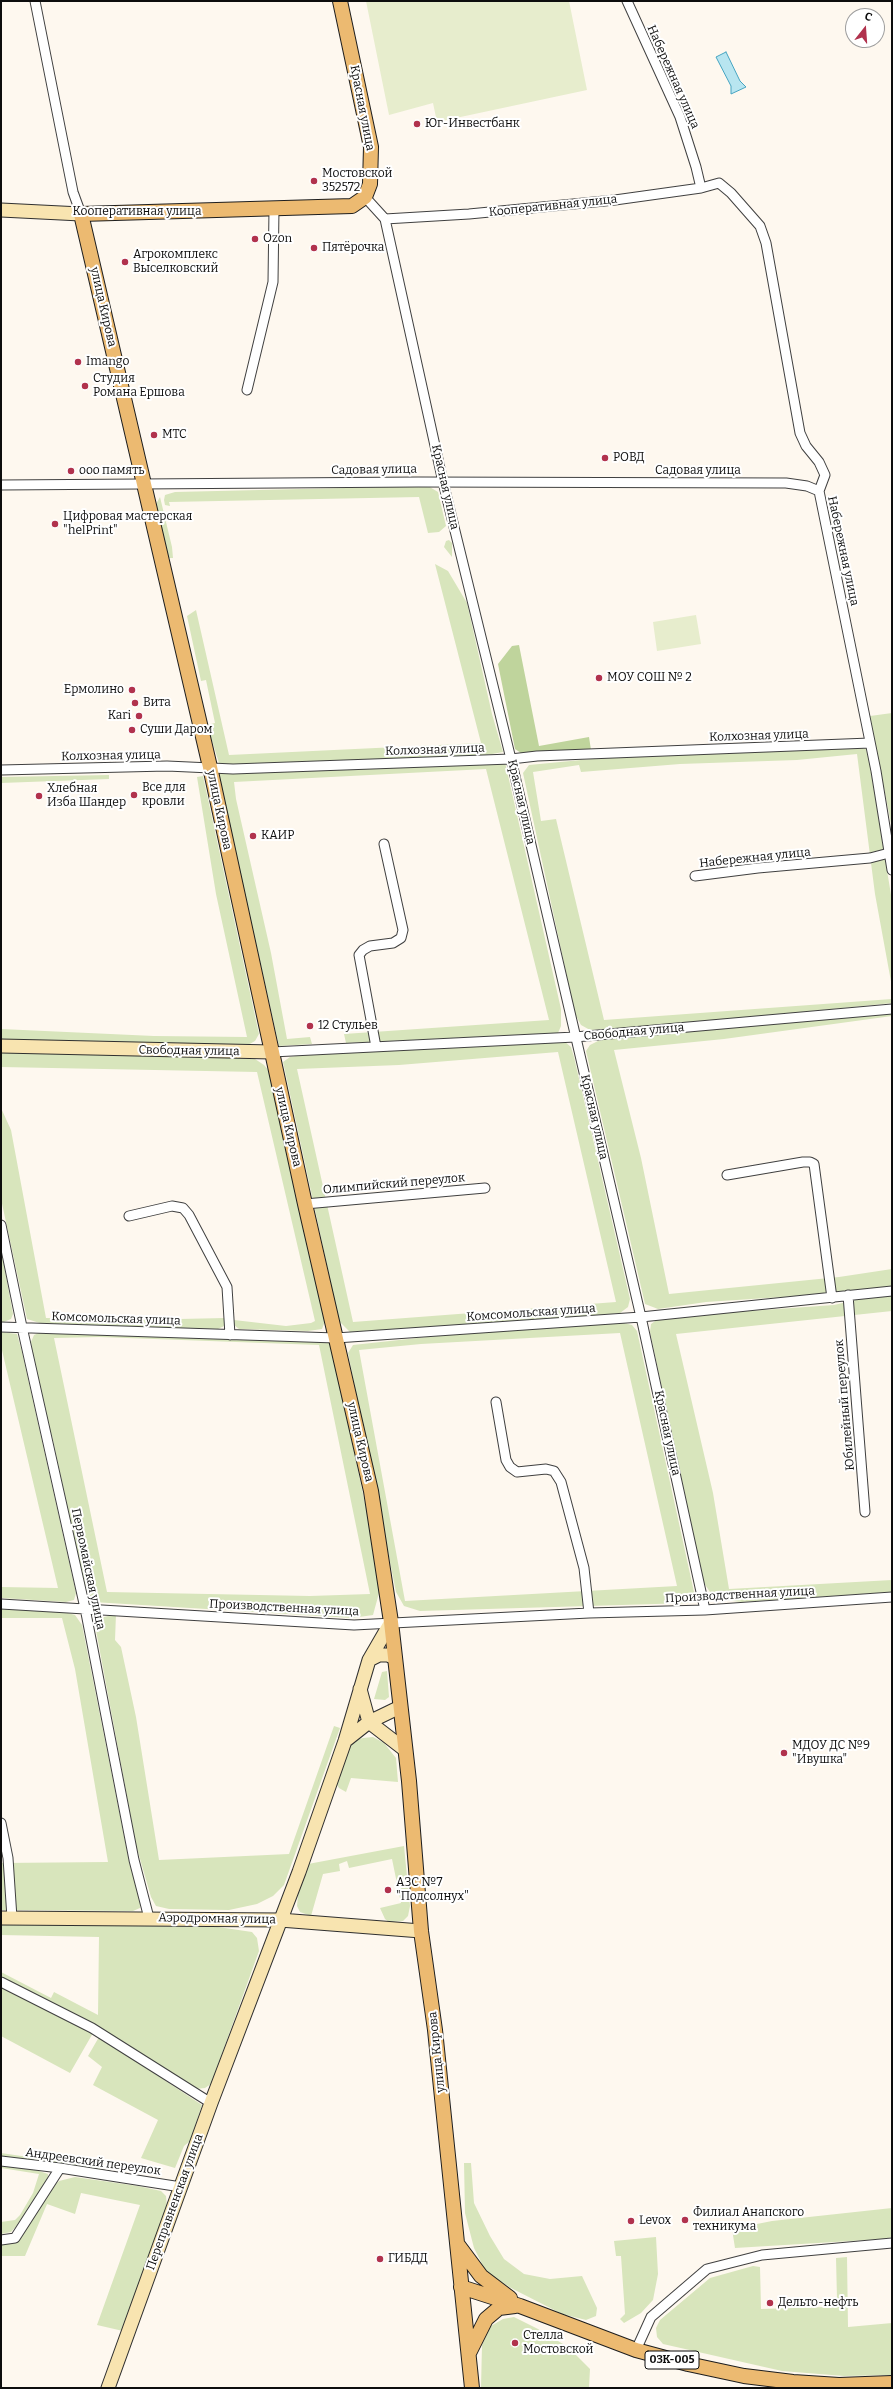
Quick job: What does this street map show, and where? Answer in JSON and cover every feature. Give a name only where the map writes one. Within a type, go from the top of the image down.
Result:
[{"type":"main road","name":"Красная улица","points":[[340,1],[371,147],[370,184],[365,197]]},
{"type":"main road","name":"Кооперативная улица","points":[[80,214],[352,206],[365,197]]},
{"type":"main road","name":"улица Кирова","points":[[80,214],[210,767],[305,1204],[371,1491],[391,1622],[421,1931],[435,2030],[472,2388]]},
{"type":"main road","points":[[457,2243],[481,2276],[520,2306]]},
{"type":"main road","name":"03К-005","points":[[461,2288],[520,2306],[636,2350],[688,2364],[744,2376],[839,2384],[892,2383]]},
{"type":"main road","name":"03К-005","points":[[469,2355],[486,2319],[499,2308],[520,2306]]},
{"type":"street","name":"улица Кирова","points":[[35,1],[73,192],[80,214]]},
{"type":"street","name":"Набережная улица","points":[[627,1],[680,116],[701,188]]},
{"type":"street","name":"Кооперативная улица","points":[[385,219],[477,214],[615,200],[701,188],[719,183]]},
{"type":"street","name":"Набережная улица","points":[[719,183],[748,211],[760,226],[766,243],[800,433],[806,446],[819,462],[824,475],[819,491],[870,743],[892,870]]},
{"type":"street","name":"Красная улица","points":[[365,197],[385,219],[443,482],[511,759],[641,1317],[705,1610]]},
{"type":"street","points":[[247,390],[273,282],[274,209]]},
{"type":"street","name":"Кооперативная улица","points":[[1,210],[80,214]]},
{"type":"street","name":"Садовая улица","points":[[1,485],[144,482],[162,485],[443,482],[786,482],[807,486],[819,491]]},
{"type":"street","name":"Колхозная улица","points":[[1,770],[210,767],[233,769],[511,759],[538,756],[870,743]]},
{"type":"street","points":[[376,1047],[360,955],[362,950],[370,946],[393,943],[401,938],[403,930],[384,844]]},
{"type":"street","name":"Набережная улица","points":[[695,876],[758,868],[870,858],[889,853]]},
{"type":"street","name":"Свободная улица","points":[[1,1046],[272,1052],[575,1037],[892,1009]]},
{"type":"street","points":[[727,1175],[803,1162],[810,1162],[814,1164],[832,1298]]},
{"type":"street","name":"Олимпийский переулок","points":[[305,1204],[485,1188]]},
{"type":"street","points":[[129,1216],[172,1206],[183,1208],[189,1215],[226,1287],[230,1335]]},
{"type":"street","name":"Первомайская улица","points":[[1,1226],[22,1327],[86,1608],[134,1860],[149,1918]]},
{"type":"street","name":"Комсомольская улица","points":[[1,1327],[336,1338],[641,1317],[892,1291]]},
{"type":"street","name":"Юбилейный переулок","points":[[848,1295],[865,1512]]},
{"type":"street","points":[[496,1402],[506,1460],[510,1467],[517,1472],[546,1469],[554,1471],[561,1482],[584,1568],[589,1613]]},
{"type":"street","name":"Производственная улица","points":[[1,1604],[354,1625],[589,1613],[705,1610],[892,1597]]},
{"type":"street","points":[[280,1920],[345,1741],[369,1660],[391,1622]]},
{"type":"street","points":[[369,1660],[378,1654],[388,1655],[395,1658]]},
{"type":"street","points":[[360,1689],[369,1722],[404,1749]]},
{"type":"street","points":[[345,1741],[369,1722],[400,1707]]},
{"type":"street","name":"Аэродромная улица","points":[[1,1823],[8,1858],[6,1918],[280,1920],[421,1931]]},
{"type":"street","name":"Переправненская улица","points":[[108,2388],[211,2103],[280,1920]]},
{"type":"street","points":[[1,1982],[92,2028],[211,2103]]},
{"type":"street","name":"Андреевский переулок","points":[[1,2161],[60,2168],[181,2187]]},
{"type":"street","points":[[1,2240],[15,2238],[60,2168]]},
{"type":"street","points":[[636,2350],[651,2317],[707,2269],[762,2255],[892,2243]]},
{"type":"green space","points":[[366,1],[569,1],[587,90],[437,122],[433,103],[389,115]]},
{"type":"green space","points":[[428,486],[438,492],[446,526],[439,532],[428,533],[419,497],[169,502],[170,506],[165,505],[164,500],[165,495],[175,492]]},
{"type":"green space","points":[[160,497],[172,547],[173,558],[169,558],[156,504]]},
{"type":"green space","points":[[449,540],[452,543],[452,557],[444,547],[446,541]]},
{"type":"green space","points":[[435,564],[448,571],[467,603],[492,714],[503,752],[481,756],[228,766],[219,763],[207,725],[215,723],[206,680],[201,681],[187,616],[196,610],[229,755],[481,743]]},
{"type":"green space","points":[[696,615],[701,644],[657,651],[653,622]]},
{"type":"green space","points":[[519,645],[539,746],[589,737],[591,750],[521,753],[515,749],[498,664],[512,646]]},
{"type":"green space","points":[[892,713],[892,829],[870,716]]},
{"type":"green space","points":[[860,747],[866,749],[869,760],[892,901],[892,987],[875,894],[857,754],[797,760],[680,764],[581,772],[579,765],[533,772],[541,821],[556,819],[604,1020],[892,999],[892,1003],[700,1022],[590,1030],[581,1025],[575,1014],[523,773],[529,765],[602,758]]},
{"type":"green space","points":[[505,762],[561,1009],[561,1026],[558,1033],[346,1043],[344,1034],[549,1020],[486,769],[234,782],[236,799],[271,953],[287,1039],[310,1037],[312,1044],[279,1046],[218,774]]},
{"type":"green space","points":[[109,775],[109,779],[1,783],[1,777]]},
{"type":"green space","points":[[203,776],[259,1034],[255,1041],[246,1046],[1,1040],[1,1029],[154,1036],[247,1037],[216,894],[197,777]]},
{"type":"green space","points":[[892,1013],[892,1016],[724,1039],[614,1050],[641,1158],[669,1294],[839,1277],[892,1269],[892,1287],[813,1295],[706,1302],[658,1309],[645,1304],[586,1051],[590,1045],[600,1040]]},
{"type":"green space","points":[[564,1041],[571,1047],[574,1057],[630,1299],[628,1307],[620,1313],[596,1316],[350,1332],[339,1321],[283,1062],[290,1057],[308,1054]],"holes":[[[558,1052],[616,1302],[353,1322],[297,1069],[399,1065]]]},
{"type":"green space","points":[[1,1052],[252,1057],[264,1065],[271,1073],[325,1321],[322,1329],[308,1331],[239,1329],[234,1325],[234,1320],[286,1326],[311,1323],[315,1321],[257,1072],[1,1067]]},
{"type":"green space","points":[[1,1108],[11,1130],[46,1318],[134,1320],[225,1318],[224,1326],[218,1329],[46,1325],[27,1319],[1,1199]]},
{"type":"green space","points":[[1,1249],[13,1314],[11,1319],[1,1323]]},
{"type":"green space","points":[[892,1295],[892,1311],[676,1334],[713,1493],[729,1589],[892,1580],[892,1592],[742,1602],[723,1600],[712,1595],[704,1583],[650,1332],[651,1324],[658,1319],[678,1316],[834,1305],[868,1297]]},
{"type":"green space","points":[[620,1322],[632,1325],[637,1331],[694,1592],[689,1603],[420,1611],[404,1606],[396,1592],[348,1353],[353,1345],[473,1332]],"holes":[[[620,1333],[677,1586],[405,1601],[359,1350],[421,1344]]]},
{"type":"green space","points":[[1,1332],[17,1334],[22,1352],[76,1593],[74,1600],[66,1602],[1,1598],[1,1587],[58,1588],[1,1346]]},
{"type":"green space","points":[[41,1332],[326,1340],[331,1343],[373,1541],[379,1593],[373,1615],[352,1618],[93,1602],[89,1597],[81,1569],[52,1436],[46,1421],[31,1342],[34,1335]],"holes":[[[99,1337],[319,1345],[370,1594],[310,1596],[107,1592],[54,1338]]]},
{"type":"green space","points":[[1,1608],[61,1611],[75,1615],[82,1625],[130,1866],[141,1901],[140,1908],[133,1911],[1,1910],[1,1863],[108,1862],[75,1669],[62,1618],[1,1618]]},
{"type":"green space","points":[[116,1614],[115,1640],[121,1647],[136,1717],[159,1860],[289,1854],[334,1726],[340,1728],[284,1885],[273,1896],[257,1904],[229,1910],[169,1909],[156,1906],[151,1897],[136,1845],[95,1625],[104,1617]]},
{"type":"green space","points":[[387,1671],[389,1697],[385,1700],[374,1699],[382,1672]]},
{"type":"green space","points":[[373,1737],[384,1743],[396,1758],[398,1782],[351,1778],[346,1792],[339,1788],[335,1782],[352,1741]]},
{"type":"green space","points":[[404,1846],[410,1906],[408,1916],[403,1921],[389,1922],[385,1919],[380,1908],[401,1903],[392,1859],[349,1868],[347,1861],[339,1864],[340,1871],[323,1874],[311,1916],[300,1912],[297,1906],[298,1895],[308,1864]]},
{"type":"green space","points":[[1,1924],[218,1927],[252,1932],[257,1938],[259,1951],[211,2084],[205,2088],[195,2089],[1,1980],[1,1972],[51,1998],[54,1992],[98,2015],[99,1937],[1,1935]]},
{"type":"green space","points":[[1,1987],[93,2033],[70,2073],[1,2036]]},
{"type":"green space","points":[[99,2037],[202,2105],[190,2141],[184,2146],[175,2168],[141,2158],[158,2120],[93,2085],[102,2067],[88,2056]]},
{"type":"green space","points":[[1,2153],[42,2159],[85,2161],[101,2164],[100,2170],[1,2159]]},
{"type":"green space","points":[[464,2163],[471,2163],[474,2203],[490,2236],[504,2259],[524,2274],[550,2279],[582,2276],[597,2308],[596,2316],[586,2320],[562,2314],[511,2288],[486,2272],[474,2248],[465,2213]]},
{"type":"green space","points":[[1,2164],[36,2170],[48,2174],[48,2178],[20,2222],[11,2232],[1,2234],[1,2222],[15,2220],[20,2215],[33,2193],[39,2174],[1,2168]]},
{"type":"green space","points":[[75,2177],[138,2186],[161,2191],[166,2196],[167,2207],[123,2331],[97,2325],[140,2205],[81,2193],[75,2214],[47,2204],[25,2256],[1,2256],[1,2245],[15,2241],[48,2191],[59,2181]]},
{"type":"green space","points":[[892,2208],[892,2237],[884,2239],[735,2248],[732,2229],[772,2221]]},
{"type":"green space","points":[[656,2237],[658,2274],[653,2300],[641,2313],[624,2323],[620,2319],[625,2314],[621,2256],[616,2256],[614,2241]]},
{"type":"green space","points":[[847,2257],[848,2327],[892,2323],[892,2375],[844,2376],[782,2371],[663,2344],[657,2337],[656,2328],[660,2320],[710,2278],[753,2266],[760,2267],[761,2309],[827,2307],[837,2299],[836,2258]]},
{"type":"green space","points":[[514,2317],[568,2347],[590,2369],[589,2388],[481,2388],[482,2345],[491,2326],[503,2319]]},
{"type":"water","points":[[726,52],[740,81],[746,87],[731,94],[731,86],[716,57]]},
{"type":"place","name":"Юг-Инвестбанк","points":[[417,124]]},
{"type":"place","name":"Мостовской 352572","points":[[314,181]]},
{"type":"place","name":"Ozon","points":[[255,239]]},
{"type":"place","name":"Пятёрочка","points":[[314,248]]},
{"type":"place","name":"Агрокомплекс Выселковский","points":[[125,262]]},
{"type":"place","name":"Imango","points":[[78,362]]},
{"type":"place","name":"Студия Романа Ершова","points":[[85,386]]},
{"type":"place","name":"МТС","points":[[154,435]]},
{"type":"place","name":"РОВД","points":[[605,458]]},
{"type":"place","name":"ооо память","points":[[71,471]]},
{"type":"place","name":"Цифровая мастерская \"helPrint\"","points":[[55,524]]},
{"type":"place","name":"МОУ СОШ № 2","points":[[599,678]]},
{"type":"place","name":"Ермолино","points":[[132,690]]},
{"type":"place","name":"Вита","points":[[135,703]]},
{"type":"place","name":"Kari","points":[[139,716]]},
{"type":"place","name":"Суши Даром","points":[[132,730]]},
{"type":"place","name":"Все для кровли","points":[[134,795]]},
{"type":"place","name":"Хлебная Изба Шандер","points":[[39,796]]},
{"type":"place","name":"КАИР","points":[[253,836]]},
{"type":"place","name":"12 Стульев","points":[[310,1026]]},
{"type":"place","name":"МДОУ ДС №9 \"Ивушка\"","points":[[784,1753]]},
{"type":"place","name":"АЗС №7 \"Подсолнух\"","points":[[388,1890]]},
{"type":"place","name":"Филиал Анапского техникума","points":[[685,2220]]},
{"type":"place","name":"Levox","points":[[631,2221]]},
{"type":"place","name":"ГИБДД","points":[[380,2259]]},
{"type":"place","name":"Дельто-нефть","points":[[770,2303]]},
{"type":"place","name":"Стелла Мостовской","points":[[515,2343]]}]
